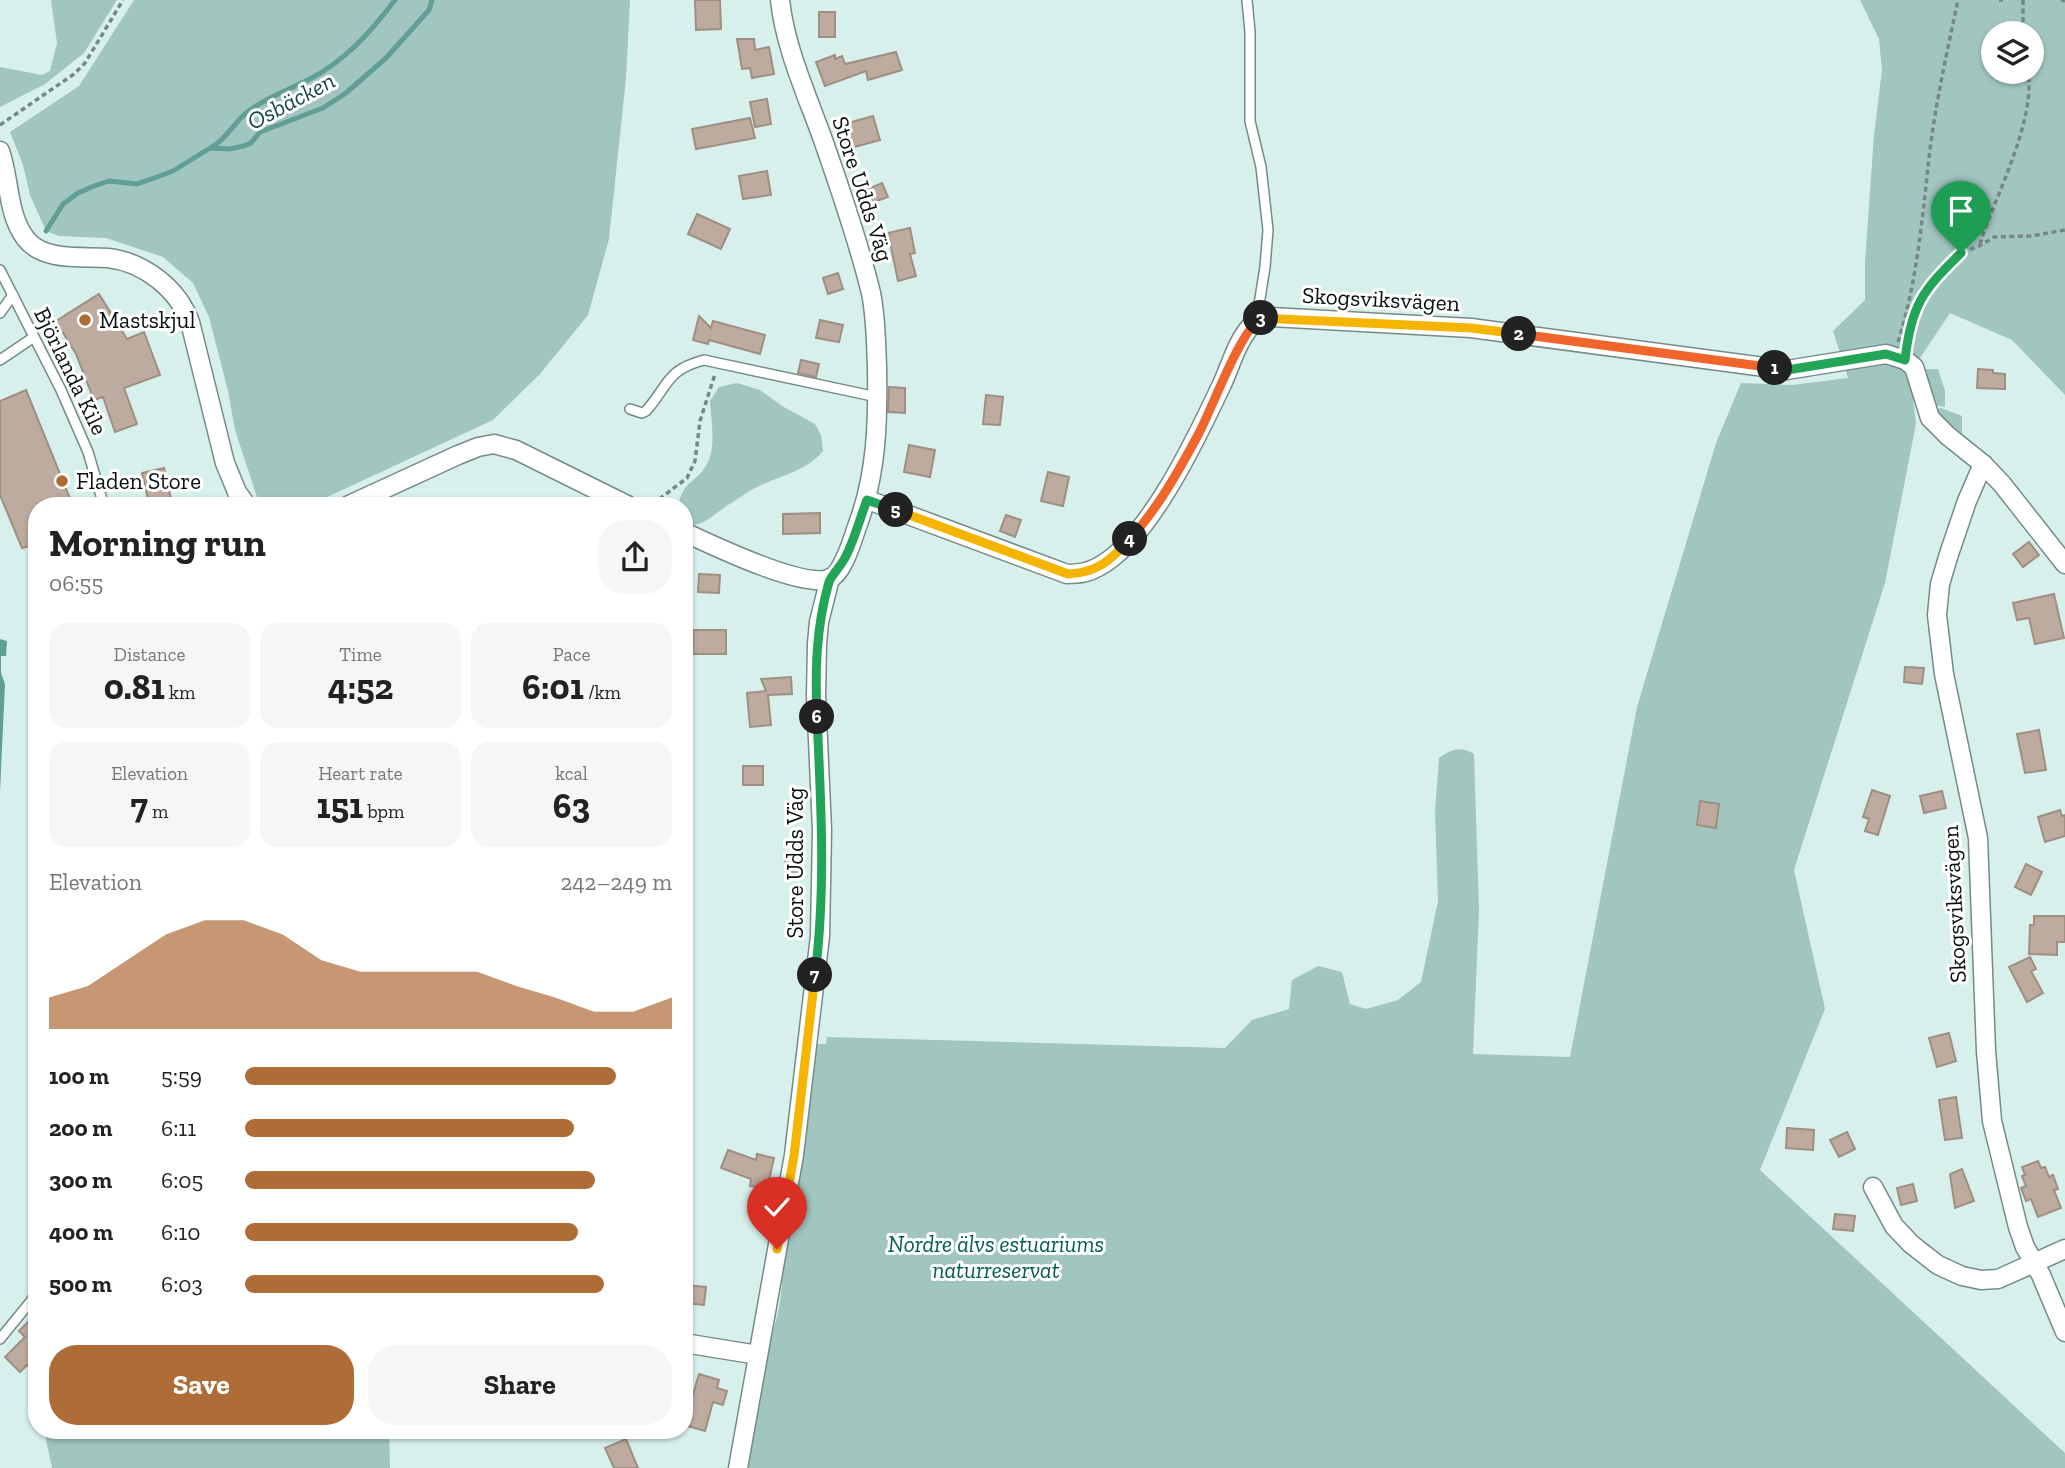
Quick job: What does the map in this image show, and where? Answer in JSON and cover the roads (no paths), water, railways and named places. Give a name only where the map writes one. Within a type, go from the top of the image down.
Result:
[{"type":"street","name":"Store Udds Väg","points":[[738,1468],[794,1156],[820,936],[822,830],[816,695],[819,622],[830,579],[837,573],[846,556],[867,500],[876,447],[876,344],[871,296],[844,199],[792,52],[780,0]]},
{"type":"street","points":[[0,151],[16,218],[26,239],[33,246],[55,255],[121,260],[162,282],[181,304],[190,322],[225,463],[241,497]]},
{"type":"street","name":"Skogsviksvägen","points":[[1260,318],[1471,328],[1787,370],[1886,354],[1914,367],[1930,418],[1983,464],[1949,554],[1940,584],[1937,615],[1943,673],[1978,838],[1986,1051],[1992,1121],[2018,1227],[2065,1332]]},
{"type":"street","points":[[867,500],[1068,574],[1085,573],[1101,566],[1119,551],[1143,524],[1164,495],[1199,434],[1246,332],[1260,318]]},
{"type":"street","points":[[367,497],[458,455],[494,444],[516,450],[611,497]]},
{"type":"street","points":[[1983,464],[2024,509],[2065,564]]},
{"type":"street","points":[[693,536],[773,570],[811,579],[830,579]]},
{"type":"street","points":[[1873,1187],[1894,1226],[1911,1244],[1938,1265],[1962,1276],[1981,1280],[1998,1279],[2065,1249]]},
{"type":"street","points":[[693,1344],[758,1354]]},
{"type":"lane","points":[[1247,0],[1250,32],[1250,121],[1261,167],[1268,230],[1258,311],[1260,318]]},
{"type":"lane","name":"Björlanda Kile","points":[[0,270],[89,452],[101,497]]},
{"type":"lane","points":[[0,313],[13,295]]},
{"type":"lane","name":"Björlanda Kile","points":[[0,298],[13,295]]},
{"type":"lane","points":[[0,360],[34,337]]},
{"type":"lane","points":[[630,409],[642,413],[646,411],[668,380],[684,366],[704,360],[877,397]]},
{"type":"lane","points":[[0,1339],[28,1305]]},
{"type":"waterway","name":"Osbäcken","points":[[212,147],[250,110],[334,64],[366,35],[395,0]]},
{"type":"waterway","name":"Osbäcken","points":[[46,231],[63,204],[78,193],[109,181],[137,184],[173,171],[210,148],[229,149],[244,146],[251,143],[260,132],[323,108],[346,93],[386,58],[429,10],[432,0]]},
{"type":"place","name":"Mastskjul","points":[[85,320]]},
{"type":"place","name":"Fladen Store","points":[[62,481]]},
{"type":"park label","name":"Nordre älvs estuariums naturreservat","points":[[996,1257]]}]
